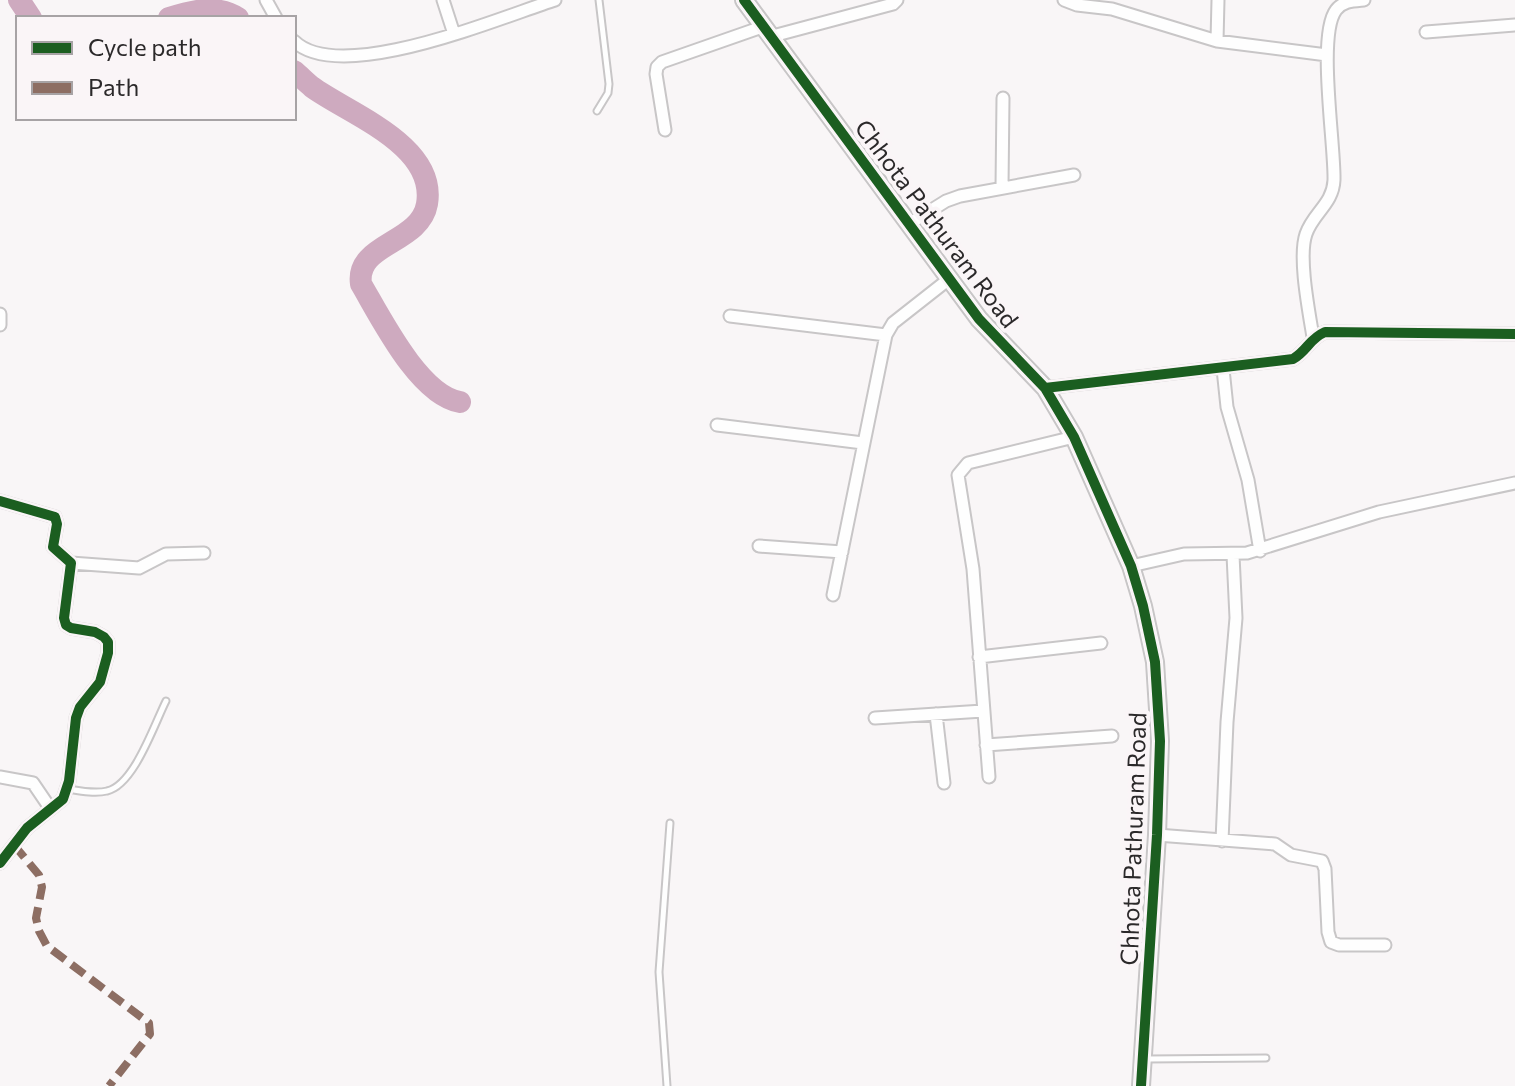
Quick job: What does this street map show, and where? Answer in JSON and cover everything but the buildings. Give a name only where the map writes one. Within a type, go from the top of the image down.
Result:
[{"type":"street","points":[[443,0],[454,34]]},
{"type":"street","points":[[296,42],[310,52],[330,55],[402,51],[555,0]]},
{"type":"street","name":"Chhota Pathuram Road","points":[[744,0],[949,279],[998,341],[1045,388],[1074,437],[1131,566],[1146,620],[1159,698],[1157,835],[1141,1086]]},
{"type":"street","points":[[665,130],[656,74],[662,62],[766,32],[893,4],[897,0]]},
{"type":"street","points":[[1064,0],[1077,5],[1112,9],[1217,41],[1327,55]]},
{"type":"street","points":[[1217,41],[1218,0]]},
{"type":"street","points":[[1313,337],[1304,247],[1309,226],[1327,204],[1334,183],[1327,55],[1332,18],[1336,9],[1345,2],[1364,0]]},
{"type":"street","points":[[1426,32],[1515,25]]},
{"type":"street","points":[[1002,187],[1003,98]]},
{"type":"street","points":[[909,224],[946,201],[1002,187],[1074,175]]},
{"type":"street","points":[[833,595],[886,335],[893,323],[949,279]]},
{"type":"street","points":[[0,314],[0,325]]},
{"type":"street","points":[[730,316],[886,335]]},
{"type":"street","points":[[1045,388],[1293,359],[1303,353],[1313,337],[1325,332],[1515,334]]},
{"type":"street","points":[[1223,369],[1227,407],[1248,480],[1260,551]]},
{"type":"street","points":[[717,425],[863,443]]},
{"type":"street","points":[[989,777],[970,542],[957,481],[960,470],[968,463],[1074,437]]},
{"type":"street","points":[[1131,566],[1184,554],[1233,555],[1260,551],[1379,512],[1515,483]]},
{"type":"street","points":[[0,501],[53,515],[57,524],[53,547],[71,563],[139,568],[166,554],[204,553]]},
{"type":"street","points":[[759,546],[842,552]]},
{"type":"street","points":[[1222,841],[1227,722],[1236,618],[1233,555]]},
{"type":"street","points":[[0,863],[27,828],[63,799],[76,718],[80,707],[100,682],[108,653],[108,642],[104,637],[66,625],[64,618],[71,563]]},
{"type":"street","points":[[979,657],[1101,643]]},
{"type":"street","points":[[875,718],[983,711]]},
{"type":"street","points":[[936,714],[944,783]]},
{"type":"street","points":[[986,745],[1112,736]]},
{"type":"street","points":[[0,777],[33,783],[50,808]]},
{"type":"street","points":[[1157,835],[1275,844],[1291,855],[1322,861],[1331,942],[1339,945],[1385,945]]},
{"type":"lane","points":[[597,111],[608,93],[609,84],[599,0]]},
{"type":"lane","points":[[67,789],[108,791],[123,782],[134,768],[166,701]]},
{"type":"lane","points":[[667,1086],[659,972],[670,823]]},
{"type":"lane","points":[[1144,1060],[1266,1058]]},
{"type":"waterway","points":[[19,0],[30,16]]},
{"type":"waterway","points":[[176,16],[213,10],[234,16]]},
{"type":"waterway","points":[[296,73],[312,87],[387,134],[405,148],[418,165],[426,183],[427,204],[422,217],[413,228],[368,260],[362,270],[361,284],[416,371],[445,396],[460,402]]},
{"type":"marked path","points":[[14,845],[39,875],[42,887],[36,918],[47,946],[149,1023],[150,1034],[109,1086]]},
{"type":"cycle path","points":[[744,0],[979,319],[1045,388],[1074,437],[1131,566],[1155,662],[1160,741],[1141,1086]]},
{"type":"cycle path","points":[[1045,388],[1293,359],[1325,332],[1515,334]]},
{"type":"cycle path","points":[[0,501],[55,517],[57,524],[53,547],[71,563],[64,618],[66,625],[95,632],[108,642],[100,682],[80,707],[76,718],[69,781],[63,799],[27,828],[0,863]]}]
